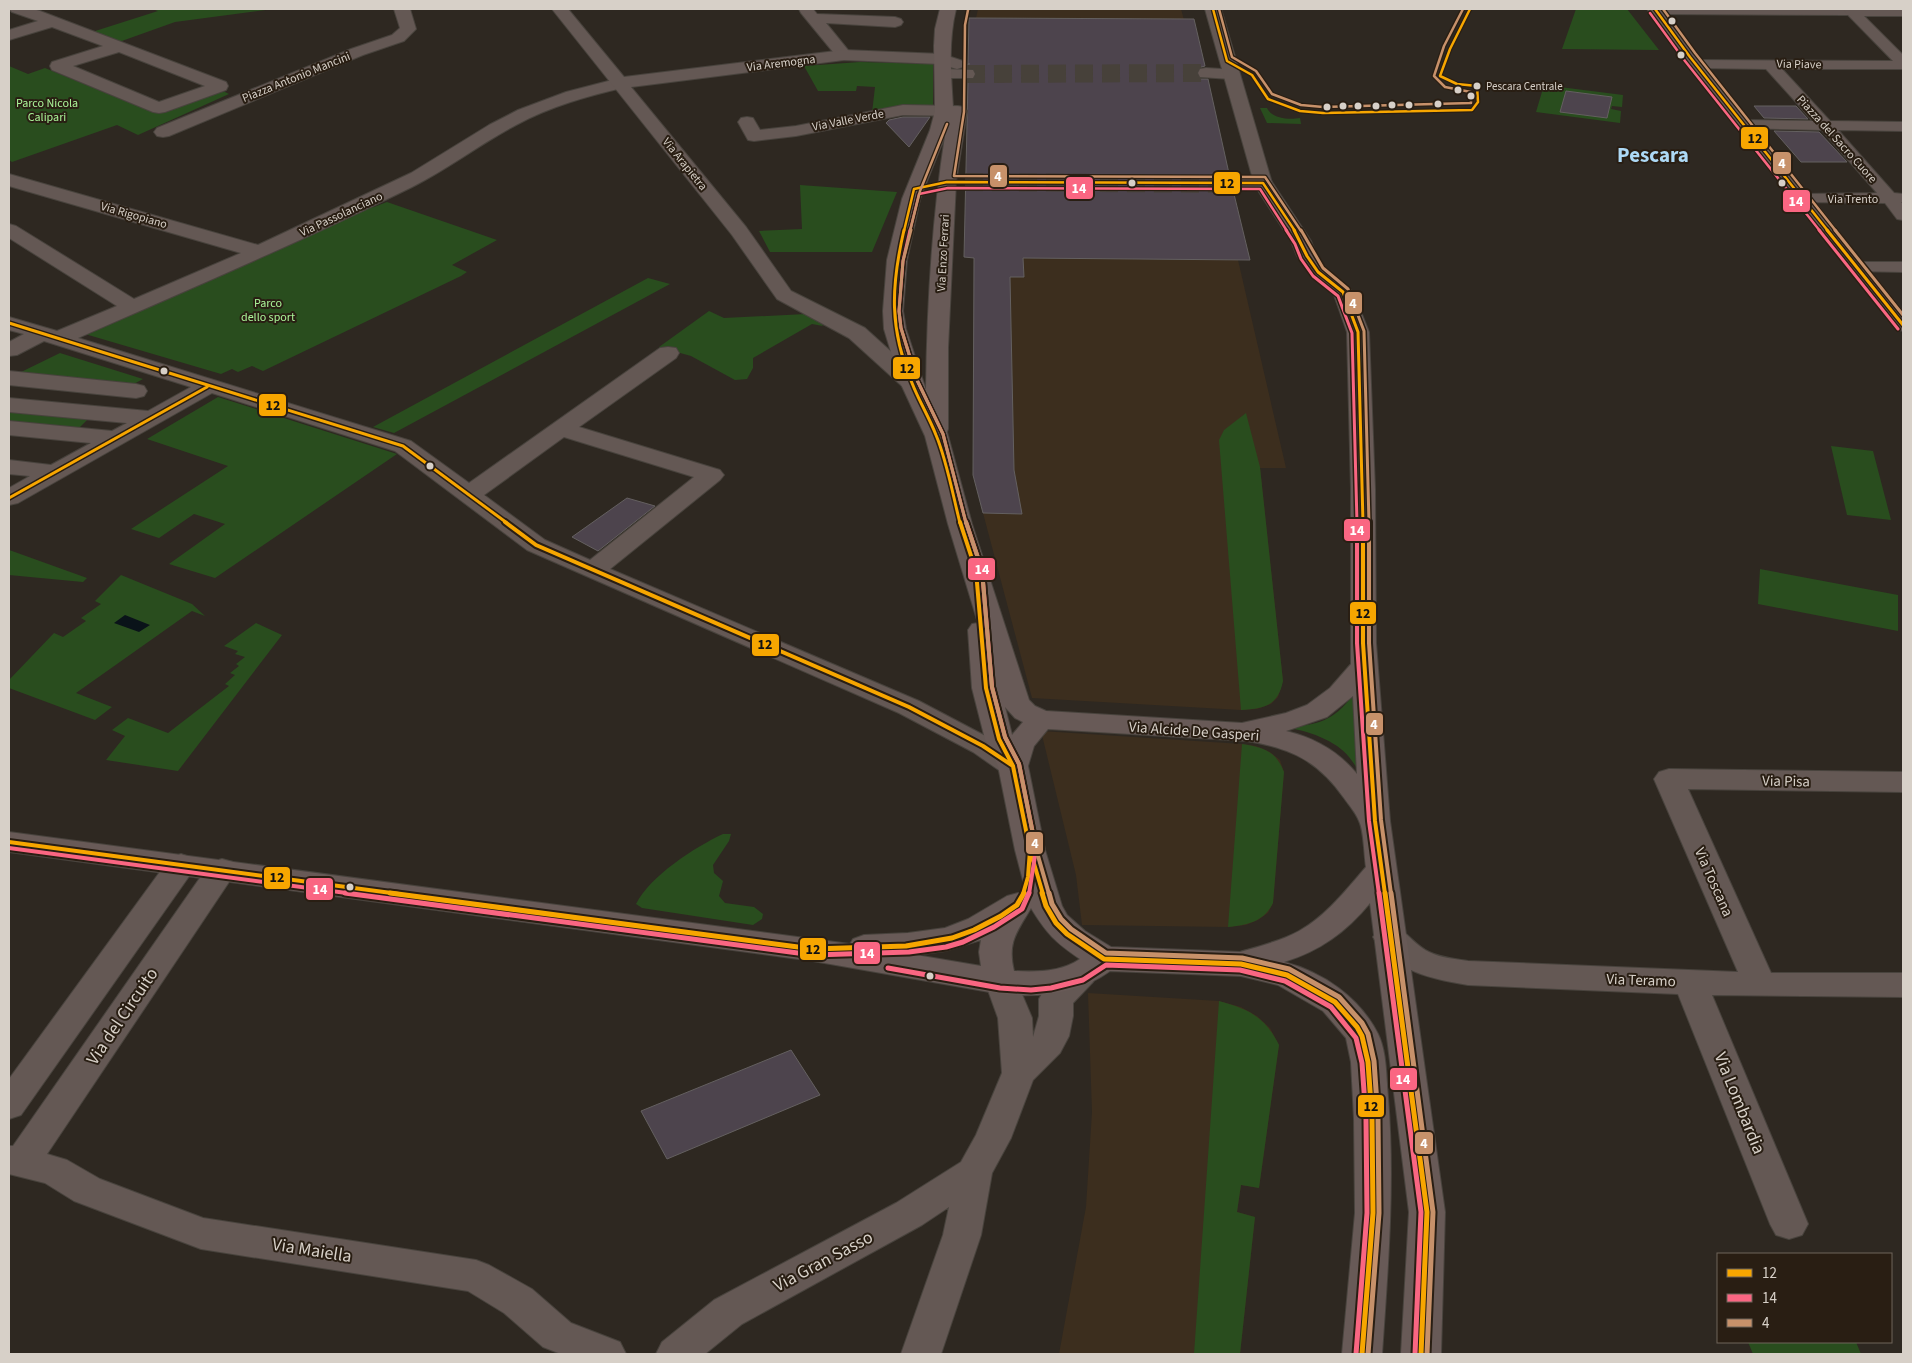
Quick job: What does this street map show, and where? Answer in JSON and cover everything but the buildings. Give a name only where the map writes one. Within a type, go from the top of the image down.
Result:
[{"type":"main road","name":"Via Enzo Ferrari","points":[[948,9],[943,29],[953,69]]},
{"type":"main road","name":"Via Enzo Ferrari","points":[[937,436],[937,348],[956,182],[951,111],[953,69],[962,9]]},
{"type":"main road","name":"Via Enzo Ferrari","points":[[951,111],[939,130],[914,189],[897,260],[893,312],[910,382],[937,436],[960,524],[1016,703],[1025,712],[1040,720]]},
{"type":"main road","points":[[914,189],[956,182]]},
{"type":"main road","points":[[1232,184],[1263,184],[1301,241],[1307,256],[1318,272],[1343,292],[1358,332],[1364,489],[1364,666],[1375,821]]},
{"type":"main road","points":[[899,339],[939,324]]},
{"type":"main road","points":[[899,339],[908,341],[921,339],[933,342],[937,348]]},
{"type":"main road","name":"Via Enzo Ferrari","points":[[976,571],[986,688],[999,739],[1013,766],[1030,850],[1032,905]]},
{"type":"main road","points":[[1234,730],[1304,718],[1319,711],[1344,691],[1364,666]]},
{"type":"main road","points":[[1013,766],[1021,743],[1040,720]]},
{"type":"main road","name":"Via Alcide De Gasperi","points":[[1040,720],[1234,730],[1305,746],[1337,770],[1375,821],[1409,1064],[1427,1212],[1421,1354]]},
{"type":"main road","points":[[9,842],[813,949],[1001,982],[1031,984],[1050,982],[1092,966],[1241,964],[1287,975],[1335,1002],[1350,1018],[1362,1036],[1368,1062],[1372,1119],[1373,1213],[1362,1354]]},
{"type":"main road","points":[[1241,964],[1302,943],[1320,934],[1335,922],[1382,869]]},
{"type":"main road","points":[[813,949],[924,944],[952,939],[1032,905]]},
{"type":"main road","points":[[1032,905],[1067,934],[1092,966]]},
{"type":"main road","points":[[1001,982],[996,966],[994,946],[996,938],[1032,905]]},
{"type":"street","points":[[16,9],[118,47],[220,86],[159,108],[58,66],[118,47]]},
{"type":"street","name":"Piazza Antonio Mancini","points":[[163,132],[357,52],[398,38],[408,29],[402,9]]},
{"type":"street","name":"Via Arapietra","points":[[560,9],[739,231],[784,295],[857,332],[910,382]]},
{"type":"street","points":[[1213,9],[1263,184]]},
{"type":"street","points":[[1656,9],[1903,11]]},
{"type":"street","points":[[1656,9],[1695,64],[1903,325]]},
{"type":"street","points":[[1852,10],[1903,64]]},
{"type":"street","points":[[809,14],[895,22]]},
{"type":"street","points":[[809,14],[844,55]]},
{"type":"street","points":[[9,35],[51,22]]},
{"type":"street","name":"Via Aremogna","points":[[620,83],[844,55],[953,69]]},
{"type":"street","name":"Via Piave","points":[[1695,64],[1903,64]]},
{"type":"street","name":"Piazza del Sacro Cuore","points":[[1770,64],[1825,126],[1896,198],[1903,215]]},
{"type":"street","points":[[1206,74],[1231,74]]},
{"type":"street","name":"Via Passolanciano","points":[[9,350],[133,307],[260,252],[424,174],[509,122],[555,102],[603,86],[620,83]]},
{"type":"street","name":"Via Valle Verde","points":[[747,122],[754,136],[796,131],[903,110],[951,111]]},
{"type":"street","points":[[1745,125],[1903,126]]},
{"type":"street","name":"Via Rigopiano","points":[[9,180],[260,252]]},
{"type":"street","name":"Via Trento","points":[[1803,199],[1896,198]]},
{"type":"street","points":[[9,230],[133,307]]},
{"type":"street","points":[[1858,267],[1903,267]]},
{"type":"street","name":"Via Arapietra","points":[[816,311],[866,325],[899,339]]},
{"type":"street","points":[[9,324],[207,387],[403,446],[536,545],[909,707],[983,746],[1013,766]]},
{"type":"street","points":[[468,495],[668,353]]},
{"type":"street","points":[[9,378],[136,391],[91,436]]},
{"type":"street","points":[[12,494],[207,387]]},
{"type":"street","points":[[9,405],[151,418]]},
{"type":"street","points":[[9,428],[116,438]]},
{"type":"street","points":[[561,429],[712,475],[593,570]]},
{"type":"street","points":[[9,468],[54,472]]},
{"type":"street","name":"Via Pisa","points":[[1669,779],[1903,782]]},
{"type":"street","name":"Via Toscana","points":[[1669,779],[1760,985]]},
{"type":"street","points":[[9,1105],[181,865]]},
{"type":"street","name":"Via del Circuito","points":[[16,1161],[222,870]]},
{"type":"street","name":"Via Teramo","points":[[1390,937],[1402,951],[1418,961],[1437,968],[1468,973],[1760,985],[1903,985]]},
{"type":"street","points":[[921,1354],[962,1235],[974,1172],[993,1138],[1019,1073],[1048,1044],[1055,1027],[1056,999],[1092,966]]},
{"type":"street","points":[[1001,982],[1015,1018],[1019,1073]]},
{"type":"street","name":"Via Lombardia","points":[[1690,982],[1789,1224]]},
{"type":"street","name":"Via Maiella","points":[[16,1161],[54,1170],[87,1190],[201,1233],[476,1276],[518,1301],[558,1335],[606,1354]]},
{"type":"street","name":"Via Gran Sasso","points":[[676,1354],[728,1312],[909,1214],[974,1172]]},
{"type":"street","points":[[909,1214],[923,1212],[948,1216],[962,1235]]},
{"type":"shaded area","points":[[978,9],[1181,9],[1184,20],[976,18]]},
{"type":"shaded area","points":[[1023,258],[1238,260],[1286,468],[1260,468],[1283,681],[1278,697],[1271,704],[1257,709],[1241,710],[1032,698],[983,513],[1021,514],[1014,470],[1010,277]]},
{"type":"shaded area","points":[[125,615],[150,625],[139,632],[114,623]]},
{"type":"shaded area","points":[[1041,731],[1242,744],[1256,746],[1270,752],[1280,760],[1284,772],[1273,903],[1268,913],[1246,925],[1228,927],[1082,925],[1076,875]]},
{"type":"shaded area","points":[[1088,993],[1219,1001],[1241,1007],[1257,1016],[1270,1028],[1279,1045],[1259,1188],[1241,1185],[1237,1212],[1255,1217],[1240,1354],[1059,1354],[1086,1207],[1092,1112]]},
{"type":"green space","points":[[152,9],[273,9],[175,22],[119,42],[92,32],[158,11]]},
{"type":"green space","points":[[1576,9],[1627,9],[1659,50],[1562,49]]},
{"type":"green space","points":[[860,62],[933,64],[933,108],[872,113],[875,87],[857,86],[856,91],[818,91],[804,66]]},
{"type":"green space","name":"Parco Nicola Calipari","points":[[9,66],[28,74],[45,68],[155,113],[221,90],[229,94],[138,135],[117,125],[12,162],[9,160]]},
{"type":"green space","points":[[1544,85],[1623,95],[1622,107],[1612,106],[1611,109],[1621,111],[1620,123],[1536,112]],"holes":[[[1566,91],[1612,97],[1607,118],[1560,112]]]},
{"type":"green space","points":[[1260,108],[1267,108],[1269,112],[1277,117],[1300,118],[1301,124],[1267,123]]},
{"type":"green space","points":[[800,185],[897,192],[872,252],[770,252],[759,231],[802,229]]},
{"type":"green space","name":"Parco dello sport","points":[[387,202],[497,240],[452,265],[467,272],[461,276],[263,371],[252,366],[238,372],[232,369],[221,374],[85,334],[362,209]]},
{"type":"green space","points":[[648,278],[670,284],[394,433],[373,427]]},
{"type":"green space","points":[[709,311],[724,318],[806,314],[823,326],[812,324],[753,358],[753,368],[747,379],[735,380],[691,356],[659,347]]},
{"type":"green space","points":[[60,353],[143,379],[130,386],[19,373]]},
{"type":"green space","points":[[218,397],[397,454],[215,578],[169,564],[225,524],[194,514],[159,538],[131,529],[228,466],[147,439]]},
{"type":"green space","points":[[9,411],[88,419],[75,432],[9,425]]},
{"type":"green space","points":[[1246,413],[1260,467],[1283,681],[1278,696],[1274,701],[1257,709],[1241,710],[1219,440],[1224,430]]},
{"type":"green space","points":[[1831,446],[1873,451],[1891,520],[1847,515]]},
{"type":"green space","points":[[9,550],[87,578],[83,582],[9,575]]},
{"type":"green space","points":[[1760,569],[1898,595],[1898,631],[1758,604]]},
{"type":"green space","points":[[121,575],[192,604],[205,616],[192,611],[76,693],[112,707],[95,720],[9,688],[9,680],[54,633],[63,637],[86,621],[81,618],[101,604],[95,601]]},
{"type":"green space","points":[[256,623],[282,635],[178,771],[106,760],[125,736],[112,730],[128,718],[168,733],[229,686],[225,684],[235,675],[230,673],[239,666],[236,664],[245,657],[235,654],[238,651],[224,646]]},
{"type":"green space","points":[[1353,695],[1362,777],[1349,757],[1337,746],[1311,733],[1286,728],[1324,720],[1339,711]]},
{"type":"green space","points":[[1242,744],[1268,751],[1277,759],[1284,772],[1273,903],[1260,918],[1248,924],[1228,927]]},
{"type":"green space","points":[[723,834],[731,834],[729,841],[713,865],[714,873],[723,881],[719,896],[725,903],[754,907],[763,914],[762,919],[753,925],[642,908],[636,904],[652,883],[674,863]]},
{"type":"green space","points":[[1219,1001],[1239,1007],[1262,1021],[1274,1035],[1279,1045],[1259,1188],[1241,1185],[1237,1212],[1255,1217],[1240,1354],[1194,1354]]},
{"type":"green space","points":[[1748,1343],[1856,1343],[1861,1354],[1753,1354]]},
{"type":"tunnel","points":[[967,74],[1206,73]]},
{"type":"tunnel","points":[[965,182],[1232,184]]},
{"type":"transit line","name":"12","points":[[1213,9],[1227,61],[1252,75],[1268,99],[1300,111],[1323,113],[1472,110],[1475,108],[1478,102],[1477,86],[1457,84],[1440,76],[1450,49],[1470,9]]},
{"type":"transit line","name":"4","points":[[1219,9],[1232,57],[1256,71],[1272,94],[1301,105],[1323,107],[1471,103],[1471,92],[1445,87],[1434,76],[1444,46],[1463,9]]},
{"type":"transit line","name":"12","points":[[1655,9],[1690,57],[1903,325]]},
{"type":"transit line","name":"4","points":[[1663,9],[1695,53],[1903,315]]},
{"type":"transit line","name":"4","points":[[968,10],[965,25],[964,112],[954,176],[1265,177],[1306,238],[1323,268],[1348,289],[1364,331],[1369,489],[1369,643],[1381,820],[1433,1212],[1427,1354]]},
{"type":"transit line","name":"14","points":[[1650,13],[1685,61],[1898,329]]},
{"type":"transit line","name":"4","points":[[947,124],[920,191],[903,261],[899,311],[901,328],[917,380],[943,434],[966,522],[982,570],[992,687],[1005,737],[1019,764],[1036,849],[1052,904],[1061,919],[1071,929],[1106,953],[1242,958],[1289,969],[1339,997],[1362,1023],[1368,1034],[1374,1061],[1378,1119],[1379,1213],[1368,1354]]},
{"type":"transit line","name":"12","points":[[1362,1354],[1373,1213],[1372,1119],[1368,1062],[1362,1036],[1357,1027],[1335,1002],[1287,975],[1241,964],[1104,959],[1067,934],[1056,923],[1046,906],[1030,850],[1013,766],[999,739],[986,688],[976,571],[960,524],[937,436],[911,382],[895,329],[893,311],[897,260],[914,189],[947,182],[1263,183],[1301,241],[1307,256],[1318,272],[1343,292],[1358,332],[1363,489],[1363,643],[1375,821],[1427,1212],[1421,1354]]},
{"type":"transit line","name":"14","points":[[9,848],[813,955],[909,952],[946,947],[963,942],[994,927],[1022,909],[1031,889],[1036,849],[1019,764],[1005,737],[992,687],[982,570],[966,522],[943,434],[917,380],[901,328],[899,311],[903,261],[919,194],[948,188],[1260,189],[1313,276],[1338,296],[1352,333],[1357,489],[1357,643],[1369,821],[1421,1212],[1415,1354]]},
{"type":"transit line","name":"12","points":[[9,323],[403,446],[536,545],[909,707],[983,746],[1013,766]]},
{"type":"transit line","name":"12","points":[[9,498],[207,387]]},
{"type":"transit line","name":"12","points":[[9,842],[813,949],[906,946],[952,938],[974,930],[1005,914],[1019,902],[1027,883],[1030,850]]},
{"type":"transit line","name":"14","points":[[888,968],[1000,988],[1031,990],[1051,988],[1083,980],[1106,965],[1240,970],[1285,981],[1331,1007],[1356,1038],[1362,1063],[1366,1119],[1367,1213],[1356,1354]]},
{"type":"place","name":"Pescara Centrale","points":[[1477,86]]},
{"type":"district","name":"Pescara","points":[[1653,155]]}]
